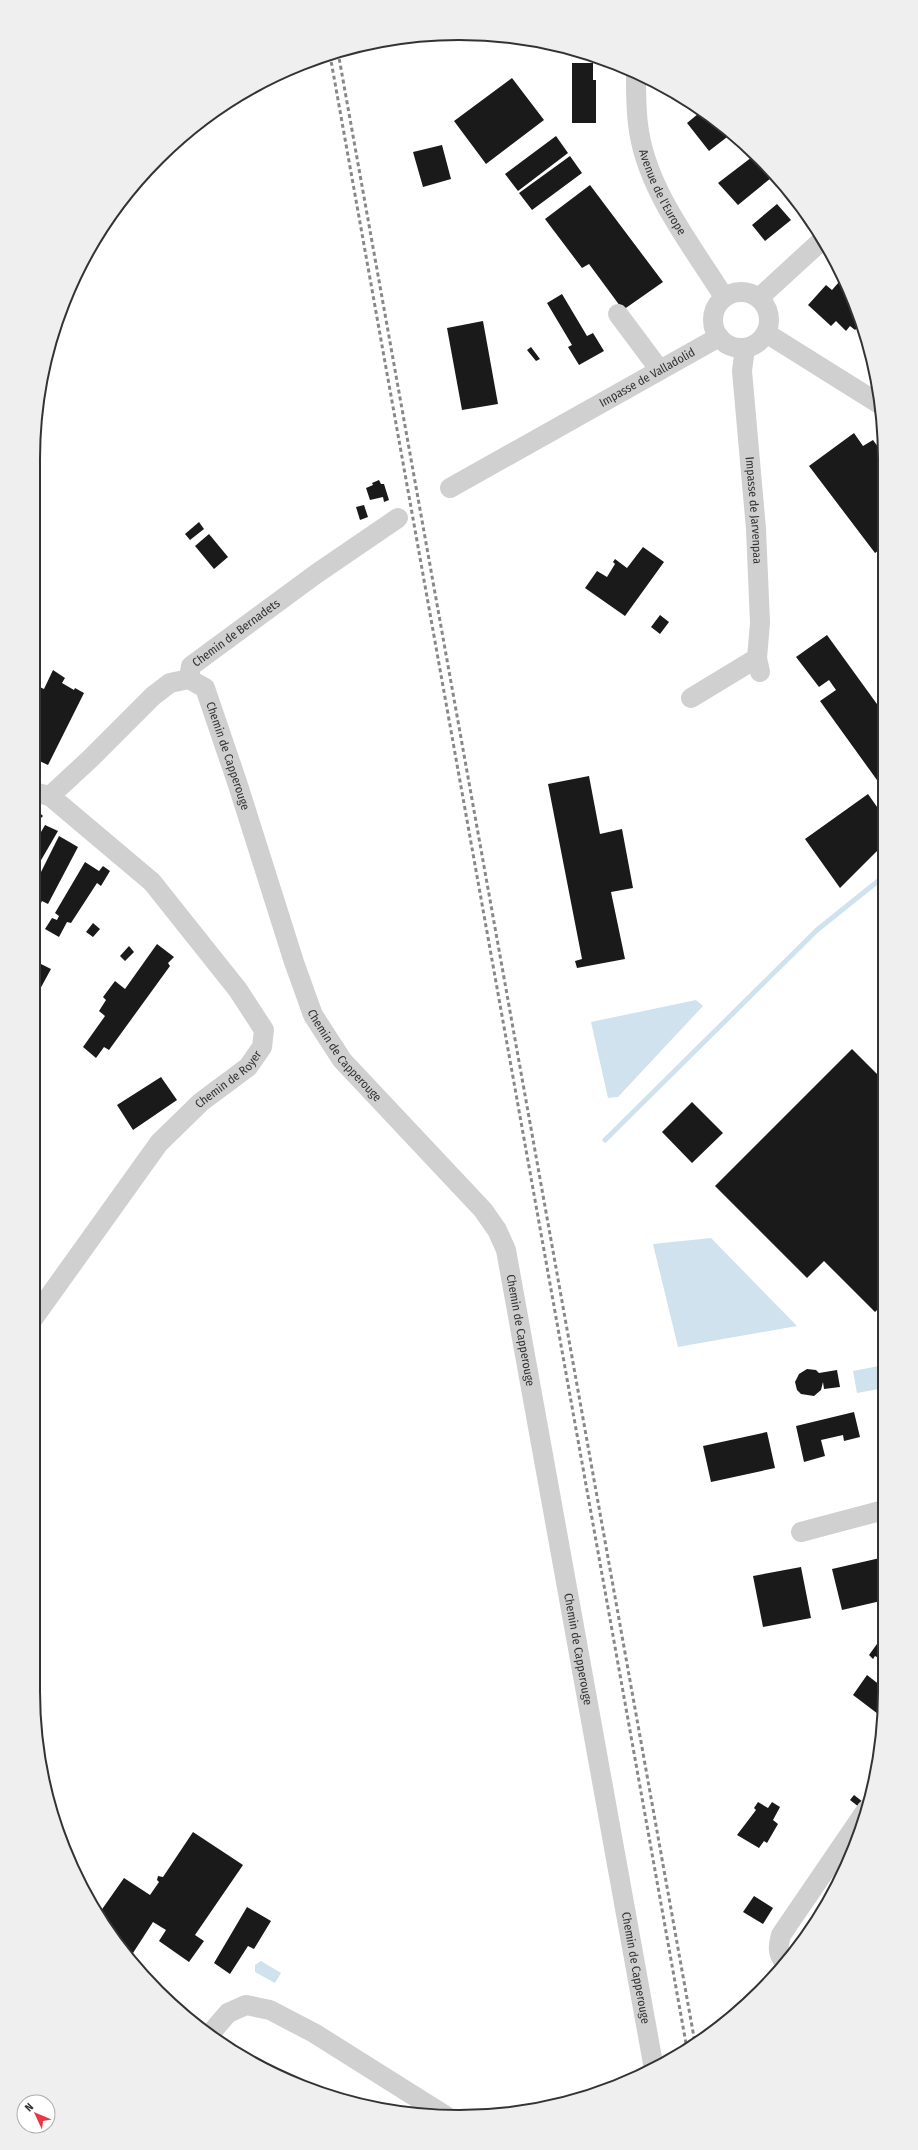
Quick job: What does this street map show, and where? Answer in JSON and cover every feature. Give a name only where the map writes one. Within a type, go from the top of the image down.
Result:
[{"type":"street","name":"Avenue de l'Europe","points":[[636,80],[638,125],[651,172],[666,205],[724,298]]},
{"type":"street","points":[[759,298],[818,244]]},
{"type":"street","points":[[738,292],[745,292],[759,298],[765,305],[769,324],[766,333],[754,345],[745,348],[730,346],[718,338],[712,321],[717,304],[724,298],[738,292]]},
{"type":"street","points":[[618,314],[659,369]]},
{"type":"street","points":[[766,333],[873,400]]},
{"type":"street","name":"Impasse de Valladolid","points":[[450,488],[659,369],[718,338]]},
{"type":"street","name":"Impasse de Jarvenpaa","points":[[691,698],[758,665],[760,623],[756,529],[742,371],[745,348]]},
{"type":"street","name":"Chemin de Bernadets","points":[[41,794],[90,759],[153,696],[170,683],[189,679],[191,666],[316,574],[398,518]]},
{"type":"street","name":"Chemin de Capperouge","points":[[189,679],[205,688],[238,782],[294,962],[313,1015],[342,1060],[483,1210],[497,1230],[506,1250],[653,2062]]},
{"type":"street","name":"Chemin de Royer","points":[[40,1309],[159,1143],[201,1102],[248,1067],[262,1047],[264,1030],[238,990],[152,882],[41,794]]},
{"type":"street","points":[[801,1532],[878,1512]]},
{"type":"street","points":[[781,1958],[778,1947],[781,1935],[856,1827]]},
{"type":"street","points":[[214,2030],[228,2013],[246,2005],[270,2010],[314,2033],[435,2109]]},
{"type":"water","points":[[696,1000],[703,1006],[618,1097],[608,1098],[591,1022]]},
{"type":"water","points":[[711,1238],[797,1326],[678,1347],[653,1244]]},
{"type":"water","points":[[878,1366],[878,1389],[857,1393],[853,1371]]},
{"type":"water","points":[[261,1961],[281,1973],[275,1983],[255,1972],[255,1965]]},
{"type":"building","points":[[572,63],[593,63],[593,80],[596,80],[596,123],[572,123]]},
{"type":"building","points":[[512,78],[544,120],[486,164],[454,121]]},
{"type":"building","points":[[697,115],[727,137],[709,151],[687,123]]},
{"type":"building","points":[[556,136],[568,153],[518,191],[505,174]]},
{"type":"building","points":[[442,145],[451,179],[423,187],[413,152]]},
{"type":"building","points":[[570,156],[582,173],[532,210],[519,193]]},
{"type":"building","points":[[750,158],[770,179],[738,205],[718,183]]},
{"type":"building","points":[[590,185],[663,282],[623,310],[589,264],[582,268],[545,219]]},
{"type":"building","points":[[777,204],[791,220],[765,241],[752,225]]},
{"type":"building","points":[[839,282],[856,324],[857,328],[855,330],[850,326],[846,331],[836,321],[831,326],[808,305],[826,285],[832,290]]},
{"type":"building","points":[[562,294],[587,336],[593,333],[604,351],[579,365],[568,347],[572,345],[547,303]]},
{"type":"building","points":[[483,321],[498,404],[462,410],[447,328]]},
{"type":"building","points":[[531,347],[540,359],[536,361],[527,350]]},
{"type":"building","points":[[854,433],[863,446],[873,440],[878,446],[878,551],[875,553],[809,466]]},
{"type":"building","points":[[379,480],[381,484],[384,484],[389,500],[384,502],[383,497],[370,500],[366,488]]},
{"type":"building","points":[[364,505],[368,517],[360,520],[356,507]]},
{"type":"building","points":[[199,522],[204,529],[190,540],[185,534]]},
{"type":"building","points":[[209,534],[228,557],[214,569],[195,546]]},
{"type":"building","points":[[643,547],[664,562],[625,616],[585,588],[597,571],[607,577],[615,564],[613,562],[615,559],[627,568]]},
{"type":"building","points":[[660,615],[669,622],[660,634],[651,627]]},
{"type":"building","points":[[827,635],[878,705],[878,781],[820,701],[836,690],[829,680],[819,687],[796,657]]},
{"type":"building","points":[[53,670],[65,678],[62,683],[74,690],[75,688],[84,693],[48,765],[40,761],[40,687],[44,689]]},
{"type":"building","points":[[589,776],[600,834],[622,829],[633,888],[611,892],[625,959],[577,968],[575,961],[582,959],[548,784]]},
{"type":"building","points":[[868,794],[878,808],[878,850],[840,888],[805,839]]},
{"type":"building","points":[[45,825],[58,831],[40,862],[40,834]]},
{"type":"building","points":[[59,836],[78,847],[48,904],[42,901],[40,905],[40,874]]},
{"type":"building","points":[[85,862],[99,871],[103,866],[110,871],[101,886],[97,883],[71,923],[67,922],[59,937],[45,929],[52,918],[57,920],[59,916],[55,913]]},
{"type":"building","points":[[93,923],[100,929],[93,937],[86,932]]},
{"type":"building","points":[[157,944],[174,957],[168,963],[170,966],[109,1050],[104,1047],[96,1058],[83,1047],[105,1016],[99,1011],[106,1000],[103,997],[115,981],[125,989]]},
{"type":"building","points":[[129,946],[134,952],[125,961],[120,956]]},
{"type":"building","points":[[40,964],[51,969],[40,989]]},
{"type":"building","points":[[852,1049],[878,1075],[878,1309],[875,1312],[824,1261],[807,1278],[715,1186]]},
{"type":"building","points":[[161,1077],[177,1100],[133,1130],[117,1105]]},
{"type":"building","points":[[692,1102],[723,1133],[692,1163],[662,1132]]},
{"type":"building","points":[[807,1369],[816,1370],[819,1373],[837,1370],[840,1387],[824,1389],[823,1382],[821,1390],[814,1396],[801,1394],[797,1390],[795,1382],[799,1374]]},
{"type":"building","points":[[854,1412],[860,1437],[844,1441],[843,1435],[821,1440],[825,1456],[804,1462],[796,1426]]},
{"type":"building","points":[[767,1432],[775,1468],[711,1482],[703,1446]]},
{"type":"building","points":[[878,1558],[878,1602],[842,1610],[832,1569]]},
{"type":"building","points":[[801,1567],[811,1618],[763,1627],[753,1576]]},
{"type":"building","points":[[877,1644],[878,1645],[878,1658],[875,1656],[873,1659],[869,1655]]},
{"type":"building","points":[[867,1675],[878,1684],[877,1713],[853,1695]]},
{"type":"building","points":[[854,1795],[863,1802],[859,1807],[850,1800]]},
{"type":"building","points":[[758,1802],[768,1808],[772,1802],[780,1807],[773,1820],[778,1824],[767,1843],[764,1841],[759,1848],[737,1835],[756,1810],[754,1808]]},
{"type":"building","points":[[193,1832],[243,1865],[195,1935],[204,1941],[189,1962],[159,1941],[166,1930],[153,1922],[133,1953],[102,1909],[124,1878],[150,1895],[159,1882],[157,1880],[158,1876],[163,1877]]},
{"type":"building","points":[[754,1896],[773,1908],[763,1924],[743,1912]]},
{"type":"building","points":[[247,1907],[271,1921],[254,1949],[248,1946],[230,1974],[214,1963]]},
{"type":"waterway","points":[[605,1140],[817,930],[878,881]]},
{"type":"railway","points":[[339,58],[694,2038]]},
{"type":"railway","points":[[331,60],[686,2043]]}]
